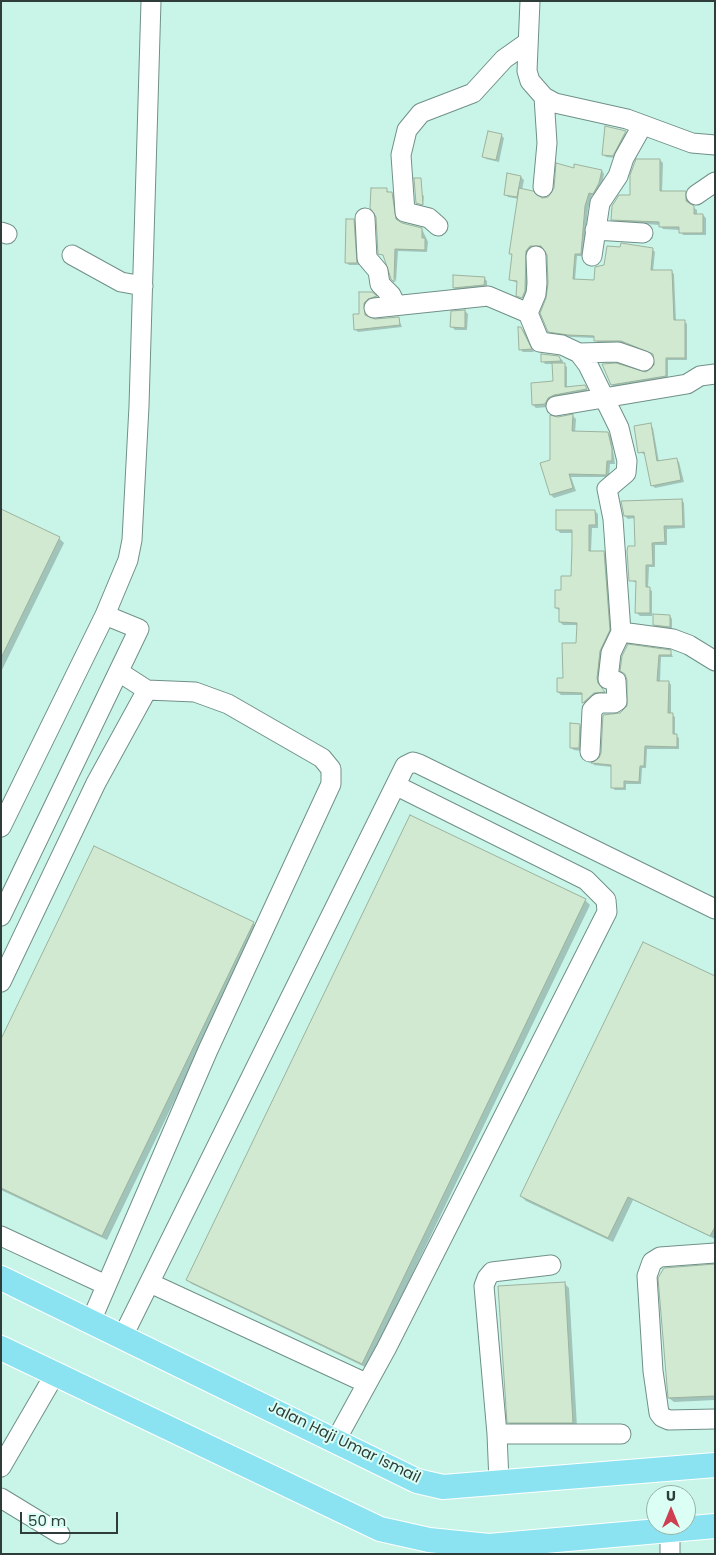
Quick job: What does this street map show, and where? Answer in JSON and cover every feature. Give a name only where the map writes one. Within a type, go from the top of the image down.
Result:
[{"type":"main road","name":"Jalan Haji Umar Ismail","points":[[1,1278],[91,1320],[417,1481],[443,1486],[715,1465]]},
{"type":"main road","points":[[1,1348],[380,1529],[429,1540],[489,1546],[646,1532]]},
{"type":"main road","points":[[696,1528],[715,1526]]},
{"type":"street","points":[[1,827],[105,614],[128,560],[132,540],[139,406],[151,1]]},
{"type":"street","points":[[530,1],[527,71],[530,81],[544,97],[555,103],[627,119],[692,143],[715,145]]},
{"type":"street","points":[[438,226],[429,218],[405,212],[401,155],[407,130],[421,113],[472,93],[504,59],[528,42]]},
{"type":"street","points":[[543,187],[547,143],[544,97]]},
{"type":"street","points":[[592,256],[600,203],[615,182],[624,158],[642,126]]},
{"type":"street","points":[[696,195],[715,182]]},
{"type":"street","points":[[365,218],[367,258],[378,271],[380,284],[391,295],[396,305]]},
{"type":"street","points":[[595,230],[643,233]]},
{"type":"street","points":[[72,255],[121,282],[143,286]]},
{"type":"street","points":[[528,313],[536,294],[538,283],[536,256]]},
{"type":"street","points":[[374,308],[488,296],[528,313],[540,342],[562,345],[589,356],[618,352],[644,361]]},
{"type":"street","points":[[589,356],[604,399],[619,428],[627,461],[626,473],[607,489],[613,519],[621,632],[611,652],[608,679],[616,681],[617,701],[599,703],[592,710],[590,752]]},
{"type":"street","points":[[556,406],[687,384],[700,376],[715,374]]},
{"type":"street","points":[[1,916],[139,629],[105,614]]},
{"type":"street","points":[[621,632],[673,639],[689,644],[715,661]]},
{"type":"street","points":[[91,1320],[208,1050],[330,784],[330,769],[322,758],[228,704],[195,692],[147,690],[119,672]]},
{"type":"street","points":[[1,982],[96,782],[147,690]]},
{"type":"street","points":[[123,1336],[405,766],[413,762],[419,764],[715,909]]},
{"type":"street","points":[[336,1440],[409,1305],[607,912],[606,900],[586,880],[396,786]]},
{"type":"street","points":[[1,1236],[106,1285]]},
{"type":"street","points":[[715,1253],[660,1257],[652,1262],[647,1276],[653,1371],[659,1413],[662,1417],[669,1420],[715,1419]]},
{"type":"street","points":[[499,1482],[497,1434],[484,1286],[492,1272],[552,1265]]},
{"type":"street","points":[[150,1283],[366,1383]]},
{"type":"street","points":[[1,1467],[55,1374]]},
{"type":"street","points":[[497,1434],[621,1434]]},
{"type":"street","points":[[1,1498],[60,1534]]},
{"type":"street","points":[[670,1535],[670,1554]]},
{"type":"shaded area","points":[[1,1],[715,1],[715,1554],[1,1554]]},
{"type":"building","points":[[605,126],[626,131],[613,156],[602,155]]},
{"type":"building","points":[[488,131],[502,134],[496,160],[482,157]]},
{"type":"building","points":[[636,159],[660,159],[660,191],[686,191],[686,201],[694,206],[694,214],[703,214],[703,233],[679,233],[679,227],[659,227],[659,222],[611,220],[612,206],[619,195],[630,195],[630,175]]},
{"type":"building","points":[[556,163],[574,168],[574,164],[602,170],[599,183],[593,194],[589,193],[585,206],[581,254],[575,254],[573,279],[594,280],[595,267],[604,265],[607,246],[620,247],[621,243],[653,248],[651,270],[672,270],[674,320],[685,320],[685,358],[666,358],[666,376],[611,385],[602,364],[616,363],[646,372],[654,365],[653,354],[621,341],[594,341],[594,336],[548,332],[540,313],[546,298],[548,283],[547,255],[541,246],[530,246],[526,251],[525,291],[522,298],[516,296],[517,281],[509,280],[512,254],[509,254],[519,188],[533,191],[542,198],[548,197],[554,188]]},
{"type":"building","points":[[507,173],[521,176],[517,197],[504,195]]},
{"type":"building","points":[[414,178],[421,178],[423,205],[416,203]]},
{"type":"building","points":[[371,188],[387,188],[387,192],[392,192],[396,219],[402,223],[422,228],[422,238],[425,238],[425,250],[395,249],[394,282],[391,279],[383,255],[378,254],[376,217],[370,208]]},
{"type":"building","points":[[346,219],[354,219],[357,263],[345,263]]},
{"type":"building","points":[[453,275],[485,277],[484,285],[453,288]]},
{"type":"building","points":[[359,292],[372,292],[377,296],[368,299],[364,303],[365,315],[375,319],[399,317],[400,325],[354,330],[353,314],[359,314]]},
{"type":"building","points":[[465,310],[465,328],[450,327],[451,311]]},
{"type":"building","points":[[518,327],[521,327],[532,349],[519,350]]},
{"type":"building","points":[[541,354],[559,356],[561,361],[541,362]]},
{"type":"building","points":[[552,363],[565,363],[565,387],[585,385],[587,389],[554,395],[548,398],[545,404],[532,405],[531,383],[553,381]]},
{"type":"building","points":[[573,414],[572,431],[608,432],[612,449],[612,461],[607,461],[606,475],[569,474],[573,488],[550,495],[540,463],[550,460],[550,415],[558,417]]},
{"type":"building","points":[[651,423],[657,461],[677,458],[681,480],[651,486],[644,452],[638,453],[634,426]]},
{"type":"building","points":[[682,499],[683,526],[664,526],[665,542],[652,543],[653,565],[646,565],[646,587],[650,587],[650,613],[635,613],[636,581],[629,581],[627,551],[628,546],[635,546],[634,516],[624,516],[621,501]]},
{"type":"building","points":[[1,509],[60,537],[1,658]]},
{"type":"building","points":[[556,510],[595,510],[596,525],[589,525],[589,551],[604,551],[610,630],[600,651],[597,678],[598,683],[605,692],[594,693],[583,703],[582,693],[557,692],[557,678],[563,678],[562,643],[576,643],[577,623],[559,622],[559,608],[555,608],[555,590],[561,590],[561,576],[571,576],[572,547],[572,530],[556,530]]},
{"type":"building","points":[[653,614],[670,615],[670,627],[653,625]]},
{"type":"building","points":[[628,644],[671,650],[671,655],[659,655],[657,681],[669,681],[668,713],[673,713],[673,734],[677,734],[677,747],[645,746],[644,766],[640,766],[639,782],[624,781],[624,788],[611,788],[611,765],[591,763],[599,758],[601,753],[603,715],[620,713],[627,706],[627,680],[625,674],[620,671],[622,656]]},
{"type":"building","points":[[570,723],[580,724],[579,748],[570,748]]},
{"type":"building","points":[[410,815],[586,899],[362,1364],[186,1280]]},
{"type":"building","points":[[94,846],[254,922],[102,1236],[1,1188],[1,1039]]},
{"type":"building","points":[[643,942],[715,976],[715,1227],[710,1236],[628,1197],[608,1238],[520,1196]]},
{"type":"building","points":[[715,1264],[715,1396],[668,1398],[658,1278],[664,1268]]},
{"type":"building","points":[[565,1282],[573,1423],[507,1423],[498,1286]]}]
